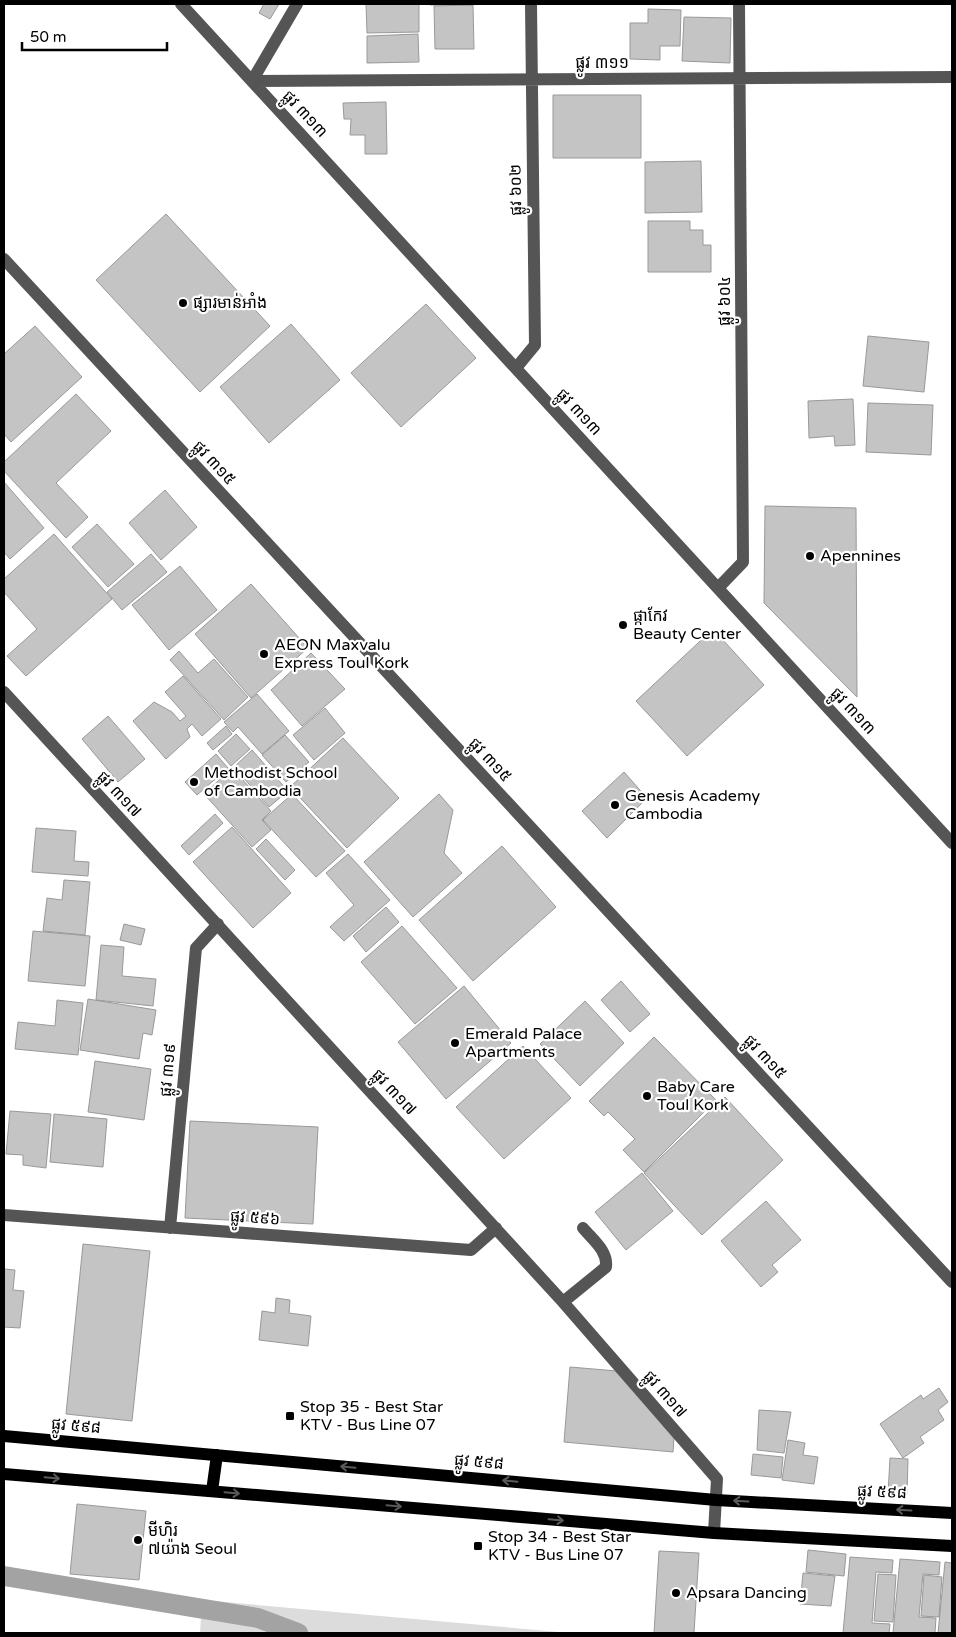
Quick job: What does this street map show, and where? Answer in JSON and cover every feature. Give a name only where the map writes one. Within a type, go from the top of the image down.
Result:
[{"type":"main road","name":"ផ្លូវ ៥៩៨","points":[[4,1436],[716,1500],[952,1512]]},
{"type":"main road","points":[[4,1436],[4,1442]]},
{"type":"main road","points":[[212,1492],[217,1455]]},
{"type":"main road","points":[[4,1474],[714,1533],[952,1546]]},
{"type":"street","name":"ផ្លូវ ៣១៣","points":[[181,4],[718,588],[950,835]]},
{"type":"street","points":[[252,81],[297,4]]},
{"type":"street","name":"ផ្លូវ ៦០២","points":[[516,368],[535,346],[531,4]]},
{"type":"street","name":"ផ្លូវ ៦០៤","points":[[718,588],[743,562],[739,4]]},
{"type":"street","name":"ផ្លូវ ៣១១","points":[[252,81],[952,76]]},
{"type":"street","name":"ផ្លូវ ៣១៥","points":[[4,260],[952,1282]]},
{"type":"street","name":"ផ្លូវ ៣១៧","points":[[6,701],[218,924],[564,1302],[717,1479],[714,1533]]},
{"type":"street","name":"ផ្លូវ ៣១៩","points":[[170,1228],[196,948],[218,924]]},
{"type":"street","name":"ផ្លូវ ៥៩៦","points":[[4,1216],[471,1250],[496,1228]]},
{"type":"street","points":[[564,1302],[606,1268],[607,1259],[603,1252],[582,1228]]},
{"type":"shaded area","points":[[202,1600],[570,1633],[200,1633]]},
{"type":"building","points":[[264,4],[279,4],[270,19],[259,13]]},
{"type":"building","points":[[366,4],[419,4],[419,32],[367,33]]},
{"type":"building","points":[[473,4],[473,5],[430,5]]},
{"type":"building","points":[[473,5],[474,49],[435,49],[434,6]]},
{"type":"building","points":[[648,9],[681,10],[680,46],[660,46],[660,60],[630,59],[630,23],[648,23]]},
{"type":"building","points":[[684,17],[731,18],[730,63],[682,61]]},
{"type":"building","points":[[418,34],[419,62],[367,63],[367,36]]},
{"type":"building","points":[[553,95],[641,95],[641,158],[553,158]]},
{"type":"building","points":[[386,102],[387,154],[365,154],[365,135],[350,135],[351,119],[344,119],[343,103]]},
{"type":"building","points":[[701,161],[702,212],[645,213],[645,162]]},
{"type":"building","name":"ផ្សារមាន់អាំង","points":[[166,214],[270,326],[200,392],[96,280]]},
{"type":"building","points":[[648,221],[690,221],[690,230],[703,230],[703,245],[711,245],[711,272],[648,272]]},
{"type":"building","points":[[426,304],[476,358],[401,427],[351,373]]},
{"type":"building","points":[[291,324],[340,380],[269,443],[220,387]]},
{"type":"building","points":[[35,326],[82,377],[11,442],[4,434],[4,354]]},
{"type":"building","points":[[868,336],[929,342],[924,392],[863,386]]},
{"type":"building","points":[[76,394],[111,431],[56,483],[88,517],[66,538],[4,471],[4,462]]},
{"type":"building","points":[[853,399],[855,445],[835,446],[834,436],[809,438],[808,401]]},
{"type":"building","points":[[868,403],[933,405],[931,455],[866,452]]},
{"type":"building","points":[[4,482],[44,528],[10,559],[4,552]]},
{"type":"building","points":[[165,490],[197,527],[161,560],[129,523]]},
{"type":"building","name":"Apennines","points":[[765,506],[856,508],[857,697],[764,603]]},
{"type":"building","points":[[97,524],[134,564],[108,587],[72,547]]},
{"type":"building","points":[[54,534],[112,599],[26,676],[7,656],[37,629],[4,592],[4,579]]},
{"type":"building","points":[[151,554],[167,572],[122,610],[107,592]]},
{"type":"building","points":[[180,566],[217,610],[169,650],[132,605]]},
{"type":"building","points":[[251,584],[308,648],[251,698],[195,634]]},
{"type":"building","points":[[713,629],[764,685],[687,756],[636,701]]},
{"type":"building","points":[[179,651],[198,673],[214,659],[248,697],[224,720],[170,660]]},
{"type":"building","points":[[311,653],[345,689],[302,726],[271,690]]},
{"type":"building","points":[[183,676],[221,719],[202,736],[192,724],[187,729],[190,737],[166,759],[133,721],[154,702],[172,712],[180,721],[186,716],[165,692]]},
{"type":"building","points":[[257,694],[289,731],[262,754],[238,727],[233,732],[224,722]]},
{"type":"building","points":[[325,708],[345,733],[314,760],[293,735]]},
{"type":"building","points":[[108,716],[145,759],[118,782],[82,739]]},
{"type":"building","points":[[226,726],[232,734],[213,750],[207,743]]},
{"type":"building","points":[[236,734],[250,749],[231,766],[218,751]]},
{"type":"building","points":[[285,735],[309,762],[286,782],[262,755]]},
{"type":"building","points":[[343,738],[399,798],[347,848],[290,787]]},
{"type":"building","points":[[252,750],[288,791],[269,807],[234,767]]},
{"type":"building","points":[[216,754],[228,768],[197,795],[185,782]]},
{"type":"building","points":[[232,768],[271,811],[262,820],[271,830],[252,847],[204,794]]},
{"type":"building","name":"Genesis Academy Cambodia","points":[[624,772],[647,798],[607,838],[582,811]]},
{"type":"building","points":[[292,794],[345,851],[316,877],[263,820]]},
{"type":"building","points":[[439,794],[453,810],[444,853],[462,873],[413,917],[364,862]]},
{"type":"building","points":[[215,814],[223,823],[189,855],[181,846]]},
{"type":"building","points":[[232,827],[291,893],[253,928],[193,862]]},
{"type":"building","points":[[36,828],[76,831],[74,861],[89,862],[88,876],[32,872]]},
{"type":"building","points":[[266,839],[295,870],[285,880],[256,849]]},
{"type":"building","points":[[502,846],[556,907],[473,981],[419,920]]},
{"type":"building","points":[[348,854],[390,900],[344,941],[330,927],[354,905],[326,873]]},
{"type":"building","points":[[64,880],[90,882],[85,935],[43,931],[47,898],[62,900]]},
{"type":"building","points":[[386,907],[399,922],[366,952],[353,936]]},
{"type":"building","points":[[124,924],[145,929],[141,945],[120,940]]},
{"type":"building","points":[[402,926],[457,988],[415,1024],[361,962]]},
{"type":"building","points":[[33,931],[90,936],[85,986],[28,981]]},
{"type":"building","points":[[101,945],[124,947],[122,976],[156,979],[153,1006],[96,1000]]},
{"type":"building","points":[[621,981],[650,1014],[630,1032],[601,1000]]},
{"type":"building","name":"Emerald Palace Apartments","points":[[464,986],[511,1043],[446,1099],[398,1042]]},
{"type":"building","points":[[88,999],[156,1010],[152,1035],[143,1033],[139,1059],[80,1050]]},
{"type":"building","points":[[57,1000],[83,1003],[78,1055],[15,1049],[18,1022],[55,1026]]},
{"type":"building","points":[[585,1001],[624,1043],[580,1086],[540,1044]]},
{"type":"building","points":[[654,1037],[716,1100],[644,1172],[623,1150],[635,1139],[608,1112],[604,1116],[589,1101]]},
{"type":"building","points":[[523,1046],[571,1098],[504,1159],[456,1107]]},
{"type":"building","points":[[95,1061],[151,1069],[144,1120],[88,1112]]},
{"type":"building","points":[[725,1097],[783,1160],[702,1235],[644,1173]]},
{"type":"building","points":[[10,1111],[51,1114],[46,1168],[23,1165],[23,1155],[6,1154]]},
{"type":"building","points":[[54,1114],[107,1119],[103,1167],[50,1162]]},
{"type":"building","points":[[190,1121],[318,1127],[313,1224],[185,1218]]},
{"type":"building","points":[[642,1173],[673,1211],[626,1250],[595,1212]]},
{"type":"building","points":[[766,1201],[801,1240],[772,1265],[778,1272],[761,1287],[721,1241]]},
{"type":"building","points":[[83,1244],[150,1251],[132,1421],[66,1414]]},
{"type":"building","points":[[4,1269],[15,1270],[13,1290],[24,1291],[20,1328],[4,1327]]},
{"type":"building","points":[[276,1298],[290,1300],[289,1313],[311,1316],[308,1346],[259,1340],[262,1311],[275,1313]]},
{"type":"building","points":[[570,1367],[617,1371],[674,1437],[673,1452],[564,1442]]},
{"type":"building","points":[[939,1388],[948,1402],[938,1410],[944,1420],[920,1437],[924,1443],[903,1458],[880,1424],[921,1395],[923,1399]]},
{"type":"building","points":[[759,1410],[791,1412],[784,1453],[757,1450]]},
{"type":"building","points":[[788,1440],[805,1443],[803,1455],[818,1457],[814,1484],[782,1480]]},
{"type":"building","points":[[753,1454],[783,1457],[781,1478],[751,1475]]},
{"type":"building","points":[[890,1458],[908,1459],[907,1494],[888,1494]]},
{"type":"building","points":[[77,1504],[146,1511],[139,1580],[70,1574]]},
{"type":"building","points":[[808,1550],[846,1554],[844,1576],[806,1572]]},
{"type":"building","name":"Apsara Dancing","points":[[659,1551],[699,1553],[694,1633],[654,1633]]},
{"type":"building","points":[[850,1557],[893,1560],[892,1573],[876,1572],[872,1623],[890,1624],[889,1633],[843,1633]]},
{"type":"building","points":[[900,1559],[940,1562],[939,1575],[923,1574],[919,1617],[936,1618],[935,1633],[893,1633]]},
{"type":"building","points":[[945,1562],[952,1563],[952,1633],[938,1633]]},
{"type":"building","points":[[803,1573],[835,1576],[831,1606],[800,1604]]},
{"type":"building","points":[[878,1574],[896,1575],[893,1622],[874,1621]]},
{"type":"building","points":[[924,1575],[942,1577],[939,1617],[921,1616]]},
{"type":"waterway","points":[[4,1576],[258,1618],[298,1633]]},
{"type":"place","name":"ផ្សារមាន់អាំង","points":[[183,303]]},
{"type":"place","name":"Apennines","points":[[810,556]]},
{"type":"place","name":"ផ្កាកែវ Beauty Center","points":[[623,625]]},
{"type":"place","name":"AEON Maxvalu Express Toul Kork","points":[[264,654]]},
{"type":"place","name":"Methodist School of Cambodia","points":[[194,782]]},
{"type":"place","name":"Genesis Academy Cambodia","points":[[615,805]]},
{"type":"place","name":"Emerald Palace Apartments","points":[[455,1043]]},
{"type":"place","name":"Baby Care Toul Kork","points":[[647,1096]]},
{"type":"place","name":"Stop 35 - Best Star KTV - Bus Line 07","points":[[290,1416]]},
{"type":"place","name":"មីហិរ ៧យ៉ាង Seoul","points":[[138,1540]]},
{"type":"place","name":"Stop 34 - Best Star KTV - Bus Line 07","points":[[478,1546]]},
{"type":"place","name":"Apsara Dancing","points":[[676,1593]]}]
